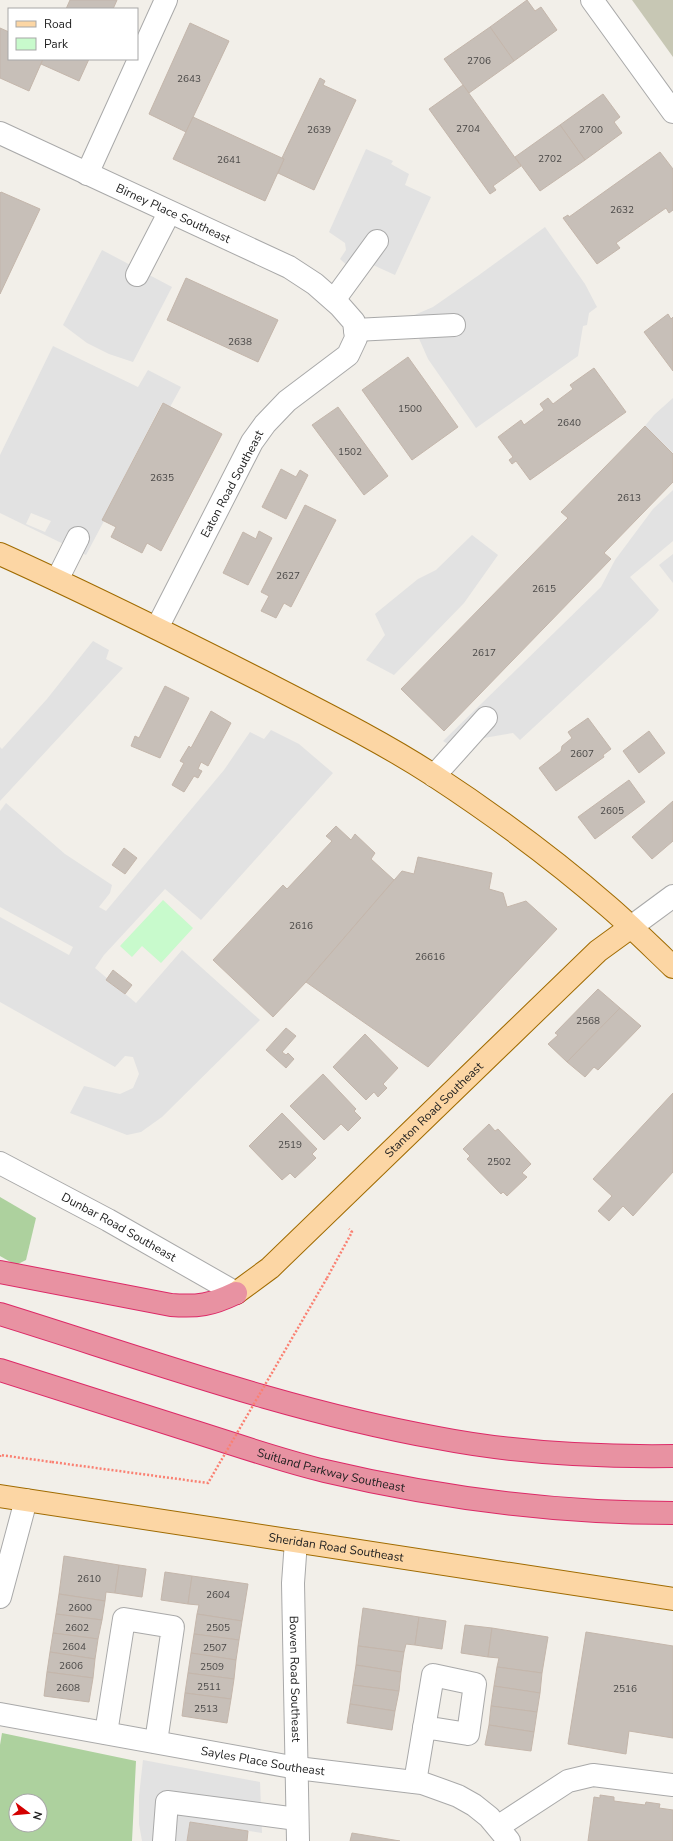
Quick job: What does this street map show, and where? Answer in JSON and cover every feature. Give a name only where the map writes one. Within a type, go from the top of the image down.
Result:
[{"type":"highway","points":[[0,1272],[171,1305],[206,1305],[236,1293]]},
{"type":"highway","points":[[0,1314],[292,1405],[394,1430],[440,1439],[537,1452],[673,1456]]},
{"type":"highway","name":"Suitland Parkway Southeast","points":[[0,1370],[274,1456],[372,1482],[433,1493],[534,1507],[638,1513],[673,1513]]},
{"type":"main road","points":[[0,554],[157,628],[310,705],[376,741],[434,776],[523,838],[608,906],[673,967]]},
{"type":"main road","name":"Stanton Road Southeast","points":[[236,1293],[270,1268],[598,951],[631,927]]},
{"type":"main road","name":"Sheridan Road Southeast","points":[[0,1496],[296,1540],[673,1599]]},
{"type":"street","points":[[87,174],[166,0]]},
{"type":"street","points":[[592,0],[673,112]]},
{"type":"street","name":"Birney Place Southeast","points":[[0,133],[169,213],[289,267],[315,284],[337,303]]},
{"type":"street","points":[[137,275],[169,213]]},
{"type":"street","points":[[377,241],[337,303],[354,322],[355,330],[454,324]]},
{"type":"street","name":"Eaton Road Southeast","points":[[157,628],[252,442],[265,424],[284,404],[348,356],[356,338],[355,330]]},
{"type":"street","points":[[57,580],[78,538]]},
{"type":"street","points":[[434,776],[486,718]]},
{"type":"street","points":[[631,927],[673,896]]},
{"type":"street","name":"Dunbar Road Southeast","points":[[0,1163],[108,1220],[236,1293]]},
{"type":"street","points":[[0,1597],[26,1500]]},
{"type":"street","name":"Bowen Road Southeast","points":[[296,1540],[293,1583],[298,1841]]},
{"type":"street","points":[[106,1733],[124,1619],[173,1627],[156,1742]]},
{"type":"street","name":"Sayles Place Southeast","points":[[0,1714],[297,1768],[415,1782],[458,1796],[490,1817],[504,1834]]},
{"type":"street","points":[[415,1782],[424,1727]]},
{"type":"street","points":[[504,1834],[568,1781],[587,1776],[600,1776],[673,1785]]},
{"type":"street","points":[[164,1841],[168,1802],[297,1819]]},
{"type":"path","points":[[0,1456],[208,1483],[327,1278],[352,1232],[330,1210]]},
{"type":"shaded area","points":[[632,0],[673,0],[673,57]]},
{"type":"shaded area","points":[[366,149],[393,161],[391,164],[409,174],[405,185],[431,197],[395,275],[373,265],[360,277],[340,259],[346,250],[345,243],[329,232]]},
{"type":"shaded area","points":[[545,227],[585,284],[597,307],[589,313],[587,325],[583,326],[578,356],[476,428],[428,359],[417,334],[390,340],[389,321],[412,316],[433,307]]},
{"type":"shaded area","points":[[102,250],[172,287],[133,362],[109,354],[87,343],[63,325]]},
{"type":"shaded area","points":[[53,346],[138,387],[148,370],[181,387],[170,407],[162,403],[102,520],[104,521],[86,555],[0,513],[0,455]],"holes":[[[31,513],[51,521],[45,532],[26,524]]]},
{"type":"shaded area","points":[[673,398],[673,453],[645,426],[654,415]]},
{"type":"shaded area","points":[[673,490],[673,541],[630,577],[659,610],[654,616],[520,740],[513,733],[478,739],[465,755],[443,741],[601,587],[615,560],[653,509]]},
{"type":"shaded area","points":[[472,535],[498,555],[464,603],[394,675],[366,660],[385,635],[375,614],[418,579],[436,570]]},
{"type":"shaded area","points":[[673,554],[673,583],[659,565]]},
{"type":"shaded area","points":[[93,641],[109,650],[106,659],[123,668],[0,801],[0,747],[2,749],[47,699]]},
{"type":"shaded area","points":[[271,730],[299,744],[333,773],[201,920],[165,889],[104,955],[95,968],[136,1003],[182,950],[260,1020],[162,1117],[141,1132],[127,1135],[70,1113],[84,1086],[120,1094],[133,1088],[139,1074],[133,1057],[125,1056],[115,1067],[0,1002],[0,917],[69,955],[73,947],[0,907],[0,811],[6,803],[65,854],[112,885],[110,893],[99,907],[106,911],[224,770],[250,732],[264,739]]},
{"type":"shaded area","points":[[143,1760],[260,1782],[262,1833],[190,1822],[187,1841],[142,1841],[139,1824],[139,1796]]},
{"type":"green space","points":[[163,900],[193,928],[161,963],[142,946],[132,957],[120,946]]},
{"type":"green space","points":[[0,1197],[36,1218],[26,1260],[16,1265],[0,1256]]},
{"type":"green space","points":[[2,1733],[136,1761],[132,1841],[0,1841],[0,1745]]},
{"type":"building","points":[[70,0],[117,0],[113,8],[66,8]]},
{"type":"building","points":[[527,0],[535,11],[541,7],[557,30],[514,61],[490,27]]},
{"type":"building","points":[[190,23],[229,41],[186,132],[149,114]]},
{"type":"building","points":[[490,27],[514,61],[469,93],[444,59]]},
{"type":"building","points":[[0,28],[8,32],[8,60],[43,60],[29,91],[0,78]]},
{"type":"building","points":[[43,60],[89,60],[79,81],[41,64]]},
{"type":"building","points":[[320,78],[325,81],[323,85],[356,100],[314,190],[278,173],[284,159],[282,158]]},
{"type":"building","points":[[463,85],[521,166],[493,186],[496,190],[490,194],[429,109]]},
{"type":"building","points":[[603,94],[620,117],[614,122],[622,133],[585,160],[560,125]]},
{"type":"building","points":[[193,117],[284,159],[265,201],[173,159]]},
{"type":"building","points":[[560,125],[585,160],[540,191],[515,157]]},
{"type":"building","points":[[660,152],[673,169],[673,210],[669,213],[666,208],[616,243],[620,248],[597,264],[563,218],[568,215],[569,217]]},
{"type":"building","points":[[1,192],[40,209],[0,294],[0,193]]},
{"type":"building","points":[[186,278],[278,320],[258,362],[167,320]]},
{"type":"building","points":[[668,314],[671,319],[673,317],[673,371],[644,332]]},
{"type":"building","points":[[408,357],[458,427],[412,460],[362,390]]},
{"type":"building","points":[[594,368],[626,412],[530,480],[516,461],[512,464],[509,460],[513,457],[498,437],[521,420],[524,425],[544,410],[540,404],[548,398],[553,404],[573,389],[570,385]]},
{"type":"building","points":[[163,403],[222,434],[161,551],[147,543],[142,553],[111,537],[116,527],[102,520]]},
{"type":"building","points":[[338,407],[388,476],[364,495],[312,425]]},
{"type":"building","points":[[645,426],[673,454],[673,482],[604,553],[611,559],[444,731],[401,689],[568,518],[561,512]]},
{"type":"building","points":[[281,469],[296,477],[300,470],[308,475],[286,519],[262,507]]},
{"type":"building","points":[[305,505],[336,520],[291,607],[284,603],[276,618],[261,611],[269,596],[261,592]]},
{"type":"building","points":[[259,531],[272,538],[248,585],[223,573],[243,532],[256,539]]},
{"type":"building","points":[[165,686],[189,698],[160,758],[131,746],[135,736],[139,738]]},
{"type":"building","points":[[211,711],[231,723],[208,766],[201,762],[198,769],[202,771],[198,778],[194,776],[184,792],[172,785],[184,763],[180,761],[189,746],[191,748]]},
{"type":"building","points":[[588,718],[611,749],[603,755],[604,757],[556,791],[539,768],[561,751],[562,746],[572,738],[568,732]]},
{"type":"building","points":[[649,731],[665,753],[639,773],[623,751]]},
{"type":"building","points":[[629,780],[645,802],[595,839],[578,817]]},
{"type":"building","points":[[673,801],[673,841],[652,859],[632,837]]},
{"type":"building","points":[[336,826],[351,840],[355,834],[375,853],[371,859],[394,880],[306,982],[273,1017],[213,960],[283,885],[287,889],[332,841],[326,836]]},
{"type":"building","points":[[124,848],[137,858],[125,874],[112,865]]},
{"type":"building","points":[[418,857],[492,873],[489,889],[503,893],[507,907],[526,901],[557,929],[428,1067],[306,982],[402,871],[414,874]]},
{"type":"building","points":[[113,970],[132,985],[125,994],[106,980]]},
{"type":"building","points":[[598,989],[620,1008],[567,1062],[548,1044],[558,1035],[555,1033]]},
{"type":"building","points":[[620,1008],[641,1026],[598,1070],[594,1067],[585,1077],[567,1062]]},
{"type":"building","points":[[286,1028],[296,1036],[282,1052],[286,1055],[288,1053],[294,1059],[286,1068],[266,1050]]},
{"type":"building","points":[[365,1034],[398,1068],[383,1084],[387,1088],[378,1097],[374,1092],[366,1100],[333,1067]]},
{"type":"building","points":[[323,1074],[356,1109],[354,1111],[361,1118],[348,1131],[341,1124],[324,1140],[290,1106]]},
{"type":"building","points":[[673,1093],[673,1172],[633,1216],[623,1206],[609,1221],[598,1211],[612,1196],[593,1179]]},
{"type":"building","points":[[282,1113],[317,1149],[312,1154],[316,1158],[295,1178],[290,1173],[282,1180],[249,1146]]},
{"type":"building","points":[[489,1124],[495,1131],[498,1129],[531,1164],[522,1173],[527,1177],[507,1196],[503,1192],[501,1194],[467,1159],[470,1156],[463,1149]]},
{"type":"building","points":[[64,1556],[119,1565],[115,1593],[106,1592],[105,1601],[59,1594]]},
{"type":"building","points":[[119,1565],[146,1569],[142,1597],[115,1593]]},
{"type":"building","points":[[165,1572],[192,1576],[188,1604],[161,1600]]},
{"type":"building","points":[[192,1576],[248,1584],[242,1621],[197,1614],[199,1605],[188,1604]]},
{"type":"building","points":[[59,1594],[105,1601],[102,1620],[56,1614]]},
{"type":"building","points":[[363,1608],[419,1617],[415,1645],[406,1644],[404,1652],[358,1646]]},
{"type":"building","points":[[56,1614],[102,1620],[98,1639],[53,1633]]},
{"type":"building","points":[[197,1614],[242,1621],[239,1640],[194,1634]]},
{"type":"building","points":[[419,1617],[446,1621],[442,1649],[415,1645]]},
{"type":"building","points":[[465,1625],[492,1628],[488,1657],[461,1653]]},
{"type":"building","points":[[492,1628],[548,1637],[542,1673],[497,1667],[499,1658],[488,1657]]},
{"type":"building","points":[[586,1632],[673,1646],[673,1738],[629,1731],[626,1754],[568,1744]]},
{"type":"building","points":[[53,1633],[98,1639],[95,1659],[50,1652]]},
{"type":"building","points":[[194,1634],[239,1640],[236,1660],[191,1653]]},
{"type":"building","points":[[358,1646],[404,1652],[401,1672],[356,1665]]},
{"type":"building","points":[[50,1652],[95,1659],[93,1678],[47,1672]]},
{"type":"building","points":[[191,1653],[236,1660],[234,1679],[188,1673]]},
{"type":"building","points":[[356,1665],[401,1672],[399,1691],[353,1685]]},
{"type":"building","points":[[497,1667],[542,1673],[540,1693],[494,1686]]},
{"type":"building","points":[[47,1672],[93,1678],[89,1702],[44,1696]]},
{"type":"building","points":[[188,1673],[234,1679],[231,1699],[185,1693]]},
{"type":"building","points":[[353,1685],[399,1691],[395,1711],[350,1704]]},
{"type":"building","points":[[494,1686],[540,1693],[537,1712],[491,1706]]},
{"type":"building","points":[[185,1693],[231,1699],[227,1723],[182,1716]]},
{"type":"building","points":[[350,1704],[395,1711],[392,1730],[347,1723]]},
{"type":"building","points":[[491,1706],[537,1712],[534,1732],[489,1725]]},
{"type":"building","points":[[489,1725],[534,1732],[531,1751],[485,1745]]},
{"type":"building","points":[[600,1795],[614,1797],[614,1801],[645,1805],[646,1802],[660,1804],[659,1808],[673,1810],[673,1841],[588,1841],[594,1797],[600,1798]]},
{"type":"building","points":[[190,1822],[248,1831],[247,1841],[187,1841]]},
{"type":"building","points":[[352,1833],[400,1841],[350,1841]]}]
